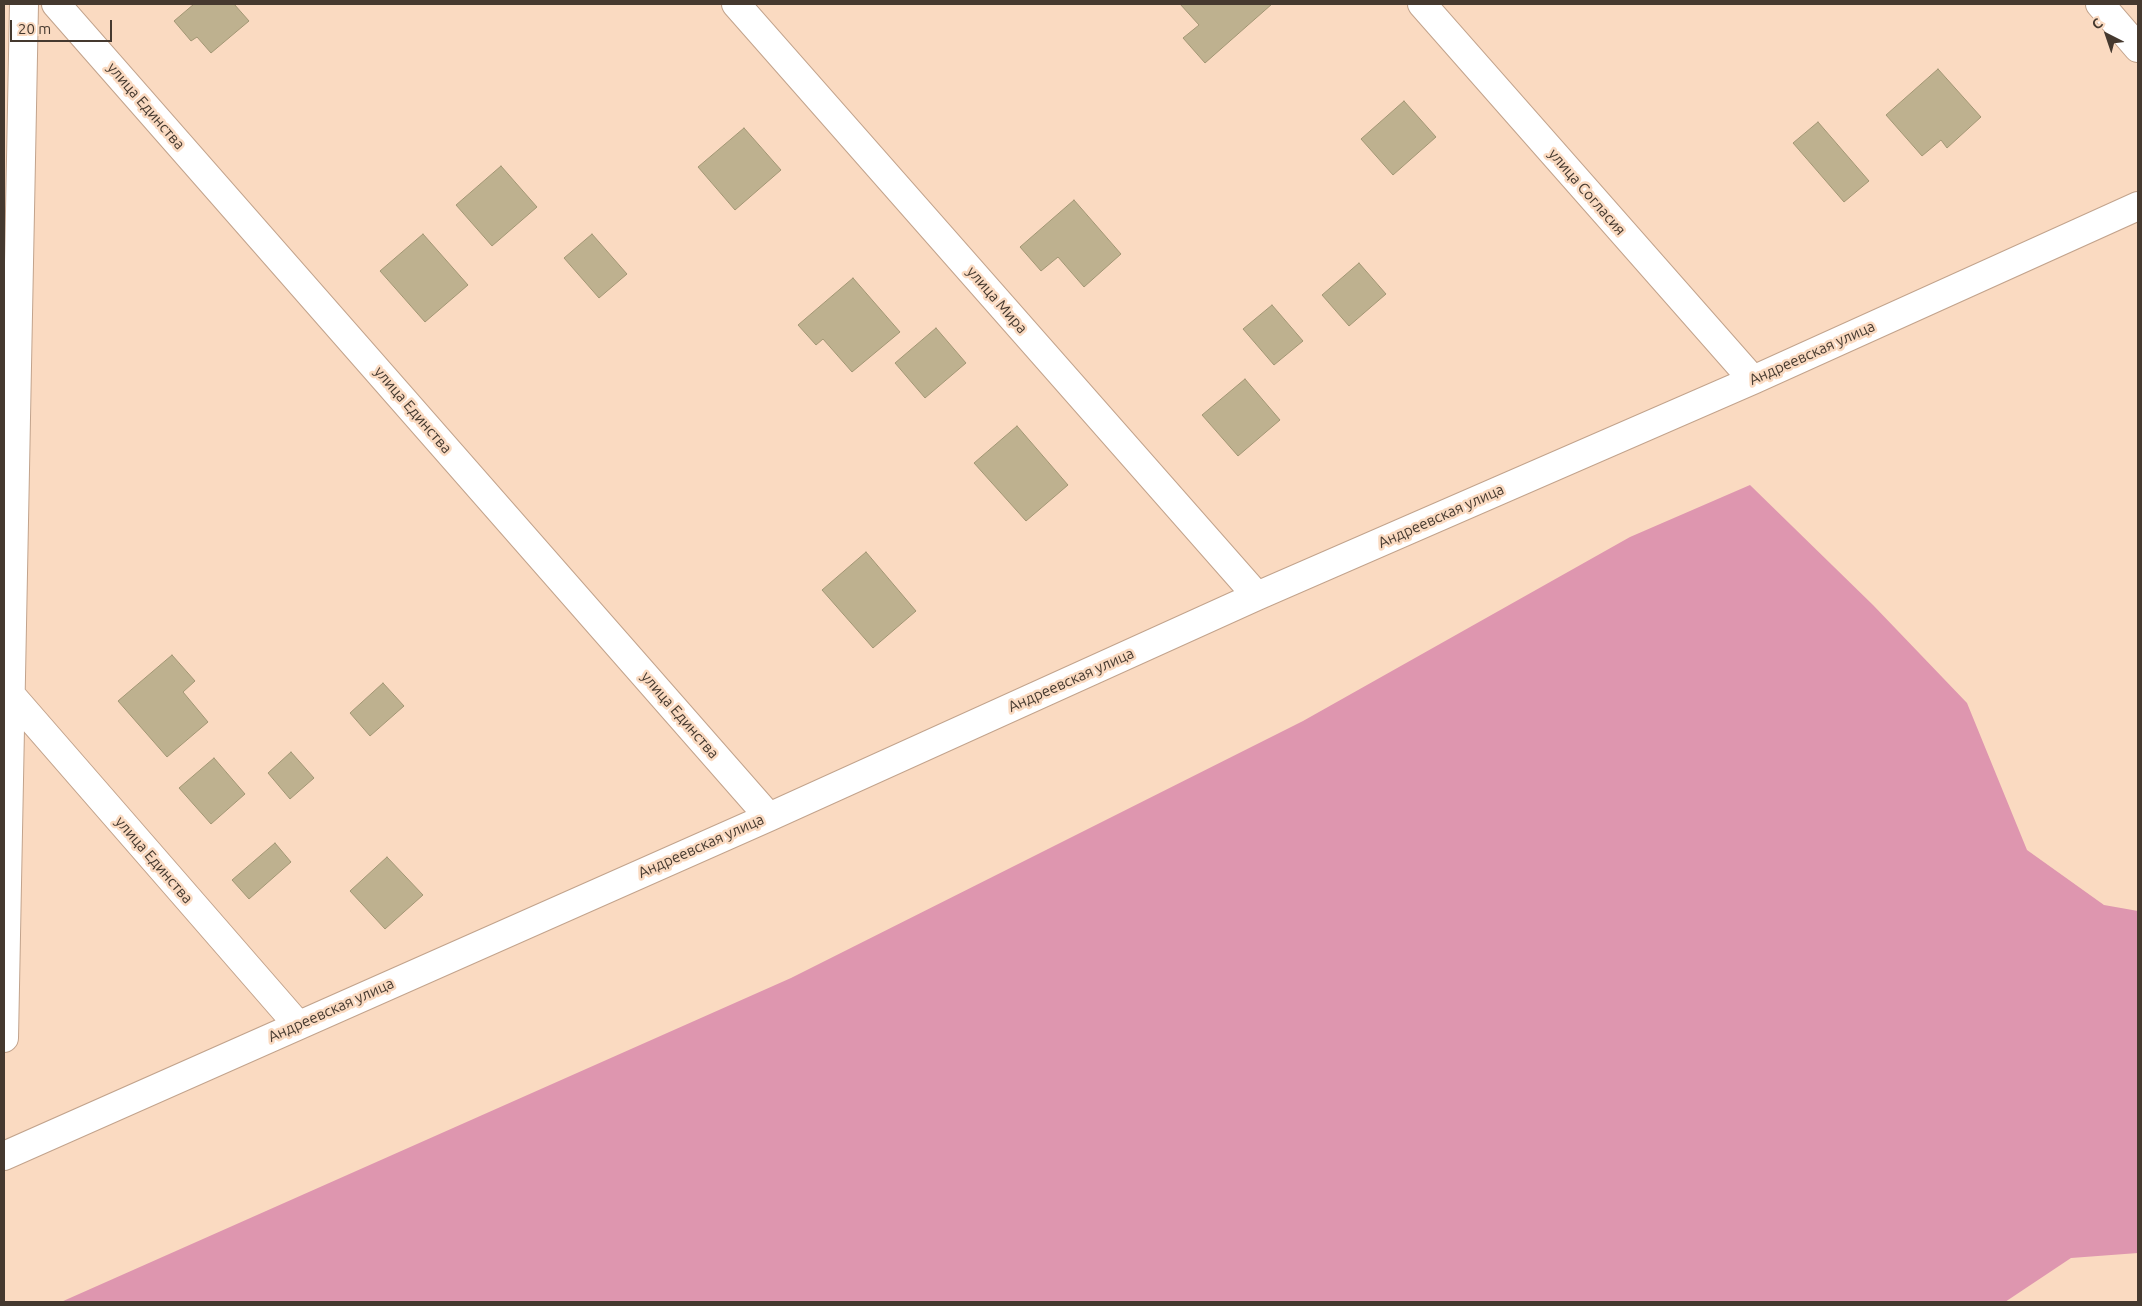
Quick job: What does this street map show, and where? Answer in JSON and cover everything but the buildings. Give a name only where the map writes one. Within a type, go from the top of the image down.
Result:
[{"type":"street","points":[[4,1038],[24,4]]},
{"type":"street","name":"улица Единства","points":[[56,4],[769,817]]},
{"type":"street","name":"улица Мира","points":[[736,4],[1257,596]]},
{"type":"street","name":"улица Согласия","points":[[1422,4],[1753,380]]},
{"type":"street","points":[[2100,4],[2138,48]]},
{"type":"street","name":"Андреевская улица","points":[[4,1156],[769,817],[1257,596],[1753,380],[2138,206]]},
{"type":"street","name":"улица Единства","points":[[10,696],[298,1025]]},
{"type":"shaded area","points":[[1750,485],[1873,605],[1967,703],[2027,850],[2104,905],[2138,911],[2138,1253],[2071,1258],[2005,1302],[61,1302],[791,978],[1303,721],[1630,537]]}]
